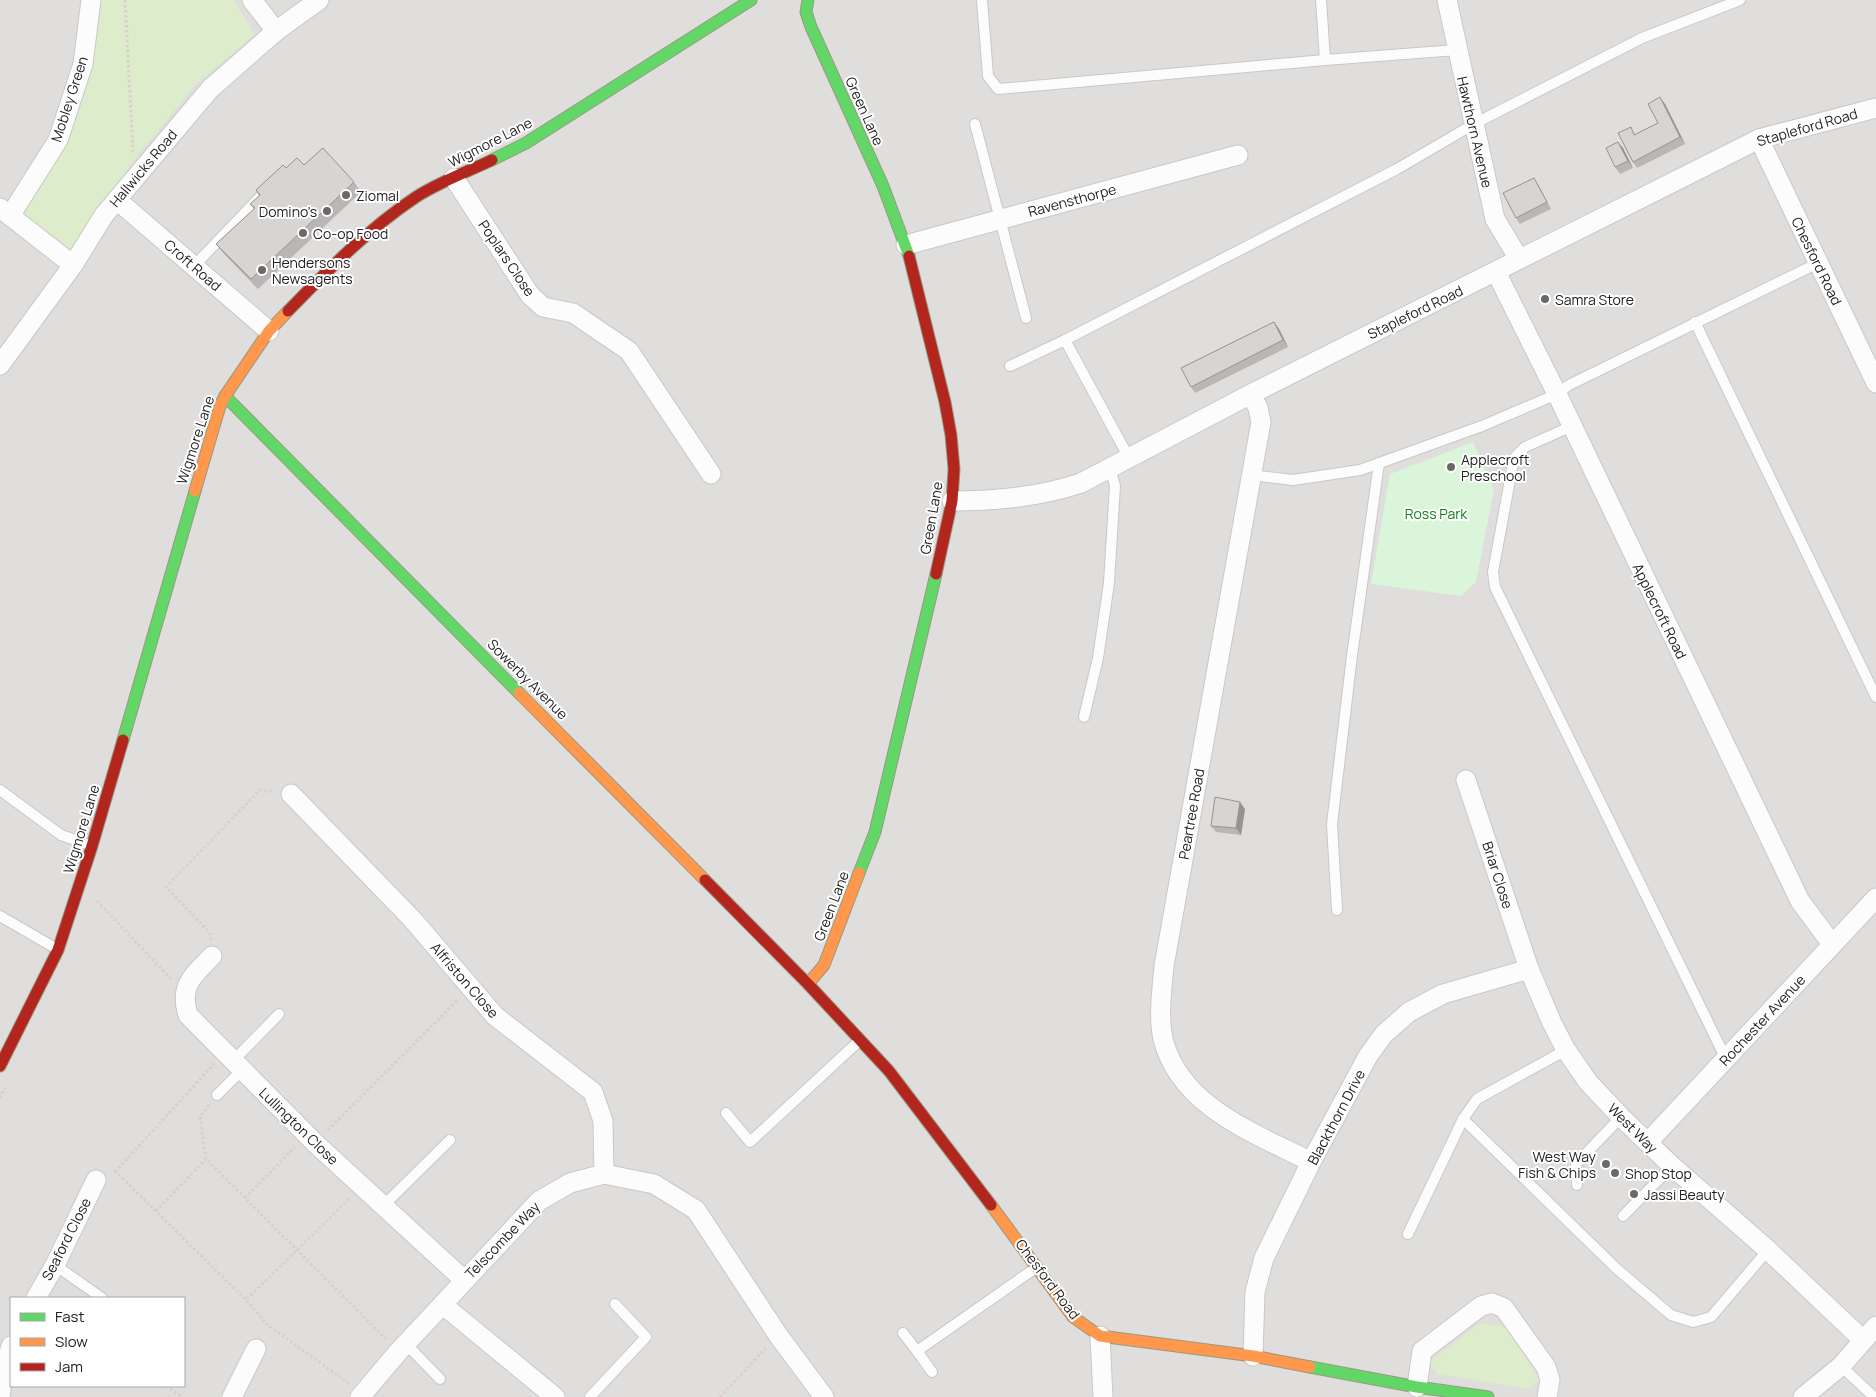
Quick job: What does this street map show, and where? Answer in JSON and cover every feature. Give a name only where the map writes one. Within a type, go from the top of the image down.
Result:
[{"type":"street","name":"Mobley Green","points":[[5,212],[58,140],[83,64],[91,0]]},
{"type":"street","points":[[252,0],[276,31]]},
{"type":"street","name":"Hallwicks Road","points":[[0,365],[73,265],[104,215],[210,89],[276,31],[319,0]]},
{"type":"street","name":"Wigmore Lane","points":[[0,1066],[58,950],[92,846],[220,406],[269,331],[334,265],[381,222],[418,196],[526,142],[751,0]]},
{"type":"street","name":"Green Lane","points":[[808,0],[806,12],[810,27],[883,186],[906,246],[945,402],[951,435],[954,469],[952,501],[875,832],[824,965],[808,984]]},
{"type":"street","name":"Hawthorn Avenue","points":[[1447,0],[1495,219],[1519,259]]},
{"type":"street","name":"Stapleford Road","points":[[952,501],[978,501],[1063,490],[1081,483],[1252,394],[1759,139],[1876,108]]},
{"type":"street","name":"Chesford Road","points":[[1759,139],[1876,383]]},
{"type":"street","name":"Ravensthorpe","points":[[906,246],[1238,155]]},
{"type":"street","name":"Poplars Close","points":[[454,178],[530,295],[543,307],[573,313],[629,350],[711,474]]},
{"type":"street","name":"Croft Road","points":[[117,200],[269,331]]},
{"type":"street","points":[[5,212],[73,265]]},
{"type":"street","name":"Applecroft Road","points":[[1496,272],[1557,394],[1800,902],[1832,944]]},
{"type":"street","name":"Peartree Road","points":[[1252,394],[1261,422],[1164,966],[1161,1020],[1163,1038],[1168,1054],[1177,1072],[1194,1094],[1216,1111],[1311,1162]]},
{"type":"street","name":"Sowerby Avenue","points":[[225,396],[808,984]]},
{"type":"street","name":"Briar Close","points":[[1466,780],[1529,969]]},
{"type":"street","name":"Alfriston Close","points":[[291,794],[414,920],[495,1016],[593,1092],[603,1121],[604,1174]]},
{"type":"street","name":"Rochester Avenue","points":[[1648,1142],[1876,898]]},
{"type":"street","points":[[185,993],[188,982],[212,956]]},
{"type":"street","name":"Blackthorn Drive","points":[[1253,1356],[1255,1292],[1264,1258],[1311,1162],[1368,1056],[1384,1034],[1409,1012],[1443,994],[1529,969]]},
{"type":"street","name":"West Way","points":[[1529,969],[1552,1023],[1566,1050],[1588,1082],[1672,1166],[1768,1250],[1863,1340]]},
{"type":"street","name":"Chesford Road","points":[[808,984],[889,1071],[1038,1267],[1073,1317],[1100,1336],[1253,1356],[1483,1397]]},
{"type":"street","name":"Lullington Close","points":[[185,993],[184,1002],[188,1015],[311,1139],[464,1280]]},
{"type":"street","name":"Telscombe Way","points":[[361,1395],[539,1200],[570,1183],[604,1174],[654,1184],[696,1210],[778,1335],[824,1397]]},
{"type":"street","name":"Seaford Close","points":[[37,1297],[55,1265],[96,1180]]},
{"type":"street","points":[[1417,1386],[1422,1351],[1481,1306],[1492,1303],[1504,1308],[1546,1367],[1550,1380],[1547,1397]]},
{"type":"street","points":[[443,1304],[555,1397]]},
{"type":"street","points":[[1803,1397],[1841,1366],[1876,1326]]},
{"type":"street","points":[[1100,1336],[1102,1397]]},
{"type":"street","points":[[232,1397],[256,1349]]},
{"type":"street","points":[[0,1397],[2,1380],[10,1350]]},
{"type":"lane","points":[[982,0],[988,76],[998,89],[1457,50]]},
{"type":"lane","points":[[1321,0],[1325,60]]},
{"type":"lane","points":[[1010,366],[1065,340],[1397,168],[1474,124],[1642,38],[1740,0]]},
{"type":"lane","points":[[975,124],[1026,318]]},
{"type":"lane","points":[[194,266],[269,187]]},
{"type":"lane","points":[[1251,476],[1293,480],[1360,470],[1482,426],[1557,394],[1568,385],[1818,264]]},
{"type":"lane","points":[[1695,322],[1876,697]]},
{"type":"lane","points":[[1065,340],[1129,458]]},
{"type":"lane","points":[[1572,426],[1525,447],[1514,458],[1493,572],[1495,588],[1726,1059]]},
{"type":"lane","points":[[1337,910],[1332,824],[1352,656],[1379,463]]},
{"type":"lane","points":[[1084,717],[1098,658],[1109,583],[1115,486],[1110,468]]},
{"type":"lane","points":[[0,790],[61,835],[92,846]]},
{"type":"lane","points":[[0,916],[58,950]]},
{"type":"lane","points":[[217,1095],[233,1061],[279,1014]]},
{"type":"lane","points":[[726,1113],[750,1142],[860,1041]]},
{"type":"lane","points":[[1408,1234],[1463,1119],[1477,1099],[1566,1050]]},
{"type":"lane","points":[[1577,1185],[1576,1164],[1621,1117]]},
{"type":"lane","points":[[1463,1119],[1617,1269],[1670,1315],[1693,1322],[1711,1317],[1768,1250]]},
{"type":"lane","points":[[382,1206],[450,1140]]},
{"type":"lane","points":[[1623,1216],[1672,1166]]},
{"type":"lane","points":[[55,1265],[101,1297]]},
{"type":"lane","points":[[917,1351],[1038,1267]]},
{"type":"lane","points":[[590,1397],[646,1336],[615,1304]]},
{"type":"lane","points":[[903,1333],[932,1372]]},
{"type":"lane","points":[[402,1348],[440,1379]]},
{"type":"lane","points":[[1841,1366],[1874,1397]]},
{"type":"path","points":[[125,0],[135,176]]},
{"type":"path","points":[[212,956],[210,933],[166,887],[260,790],[291,794]]},
{"type":"path","points":[[90,894],[185,993]]},
{"type":"path","points":[[245,1198],[311,1139],[471,988]]},
{"type":"path","points":[[96,1180],[115,1171],[233,1061]]},
{"type":"path","points":[[217,1095],[200,1117],[206,1159],[297,1250],[402,1348]]},
{"type":"path","points":[[156,1211],[206,1159]]},
{"type":"path","points":[[115,1171],[246,1300],[269,1326],[361,1395]]},
{"type":"path","points":[[246,1300],[362,1186]]},
{"type":"path","points":[[720,1397],[778,1335]]},
{"type":"path","points":[[168,1387],[183,1397]]},
{"type":"shaded area","points":[[0,0],[1876,0],[1876,1397],[0,1397]]},
{"type":"green space","points":[[99,0],[234,0],[255,35],[198,82],[137,156],[70,249],[24,214],[62,145]]},
{"type":"green space","name":"Ross Park","points":[[1473,442],[1494,489],[1476,582],[1461,596],[1371,584],[1390,474]]},
{"type":"green space","points":[[1480,1323],[1505,1327],[1540,1379],[1528,1389],[1437,1374],[1429,1362]]},
{"type":"building","points":[[1660,97],[1680,137],[1633,162],[1618,133],[1631,127],[1634,135],[1658,123],[1648,104]]},
{"type":"building","points":[[1618,142],[1628,161],[1615,167],[1606,148]]},
{"type":"building","points":[[323,148],[354,182],[251,279],[216,244],[255,208],[250,204],[260,195],[256,190],[283,165],[286,168],[297,158],[304,165]]},
{"type":"building","points":[[1534,178],[1547,202],[1516,218],[1503,193]]},
{"type":"building","points":[[1274,322],[1283,340],[1191,387],[1181,368]]},
{"type":"building","points":[[1215,797],[1240,802],[1236,828],[1211,826]]},
{"type":"traffic: fast","points":[[492,160],[526,143],[751,0]]},
{"type":"traffic: fast","points":[[808,0],[806,12],[811,27],[883,186],[909,256]]},
{"type":"traffic: fast","points":[[225,396],[519,693]]},
{"type":"traffic: fast","points":[[123,740],[195,491]]},
{"type":"traffic: fast","points":[[859,873],[875,832],[936,574]]},
{"type":"traffic: fast","points":[[1310,1367],[1417,1387],[1488,1397]]},
{"type":"traffic: slow","points":[[195,491],[220,406],[225,396],[269,331],[288,311]]},
{"type":"traffic: slow","points":[[519,693],[705,880]]},
{"type":"traffic: slow","points":[[808,984],[824,965],[859,873]]},
{"type":"traffic: slow","points":[[991,1205],[1073,1317],[1100,1336],[1253,1356],[1310,1367]]},
{"type":"traffic: jam","points":[[288,311],[349,251],[398,209],[434,187],[492,160]]},
{"type":"traffic: jam","points":[[909,256],[945,402],[951,435],[954,469],[952,501],[936,574]]},
{"type":"traffic: jam","points":[[0,1066],[58,950],[92,846],[123,740]]},
{"type":"traffic: jam","points":[[705,880],[808,984],[889,1071],[991,1205]]},
{"type":"place","name":"Ziomal","points":[[346,195]]},
{"type":"place","name":"Domino's","points":[[327,211]]},
{"type":"place","name":"Co-op Food","points":[[303,233]]},
{"type":"place","name":"Hendersons Newsagents","points":[[262,270]]},
{"type":"place","name":"Samra Store","points":[[1545,299]]},
{"type":"place","name":"Applecroft Preschool","points":[[1451,467]]},
{"type":"place","name":"West Way Fish & Chips","points":[[1606,1164]]},
{"type":"place","name":"Shop Stop","points":[[1615,1173]]},
{"type":"place","name":"Jassi Beauty","points":[[1634,1194]]}]
